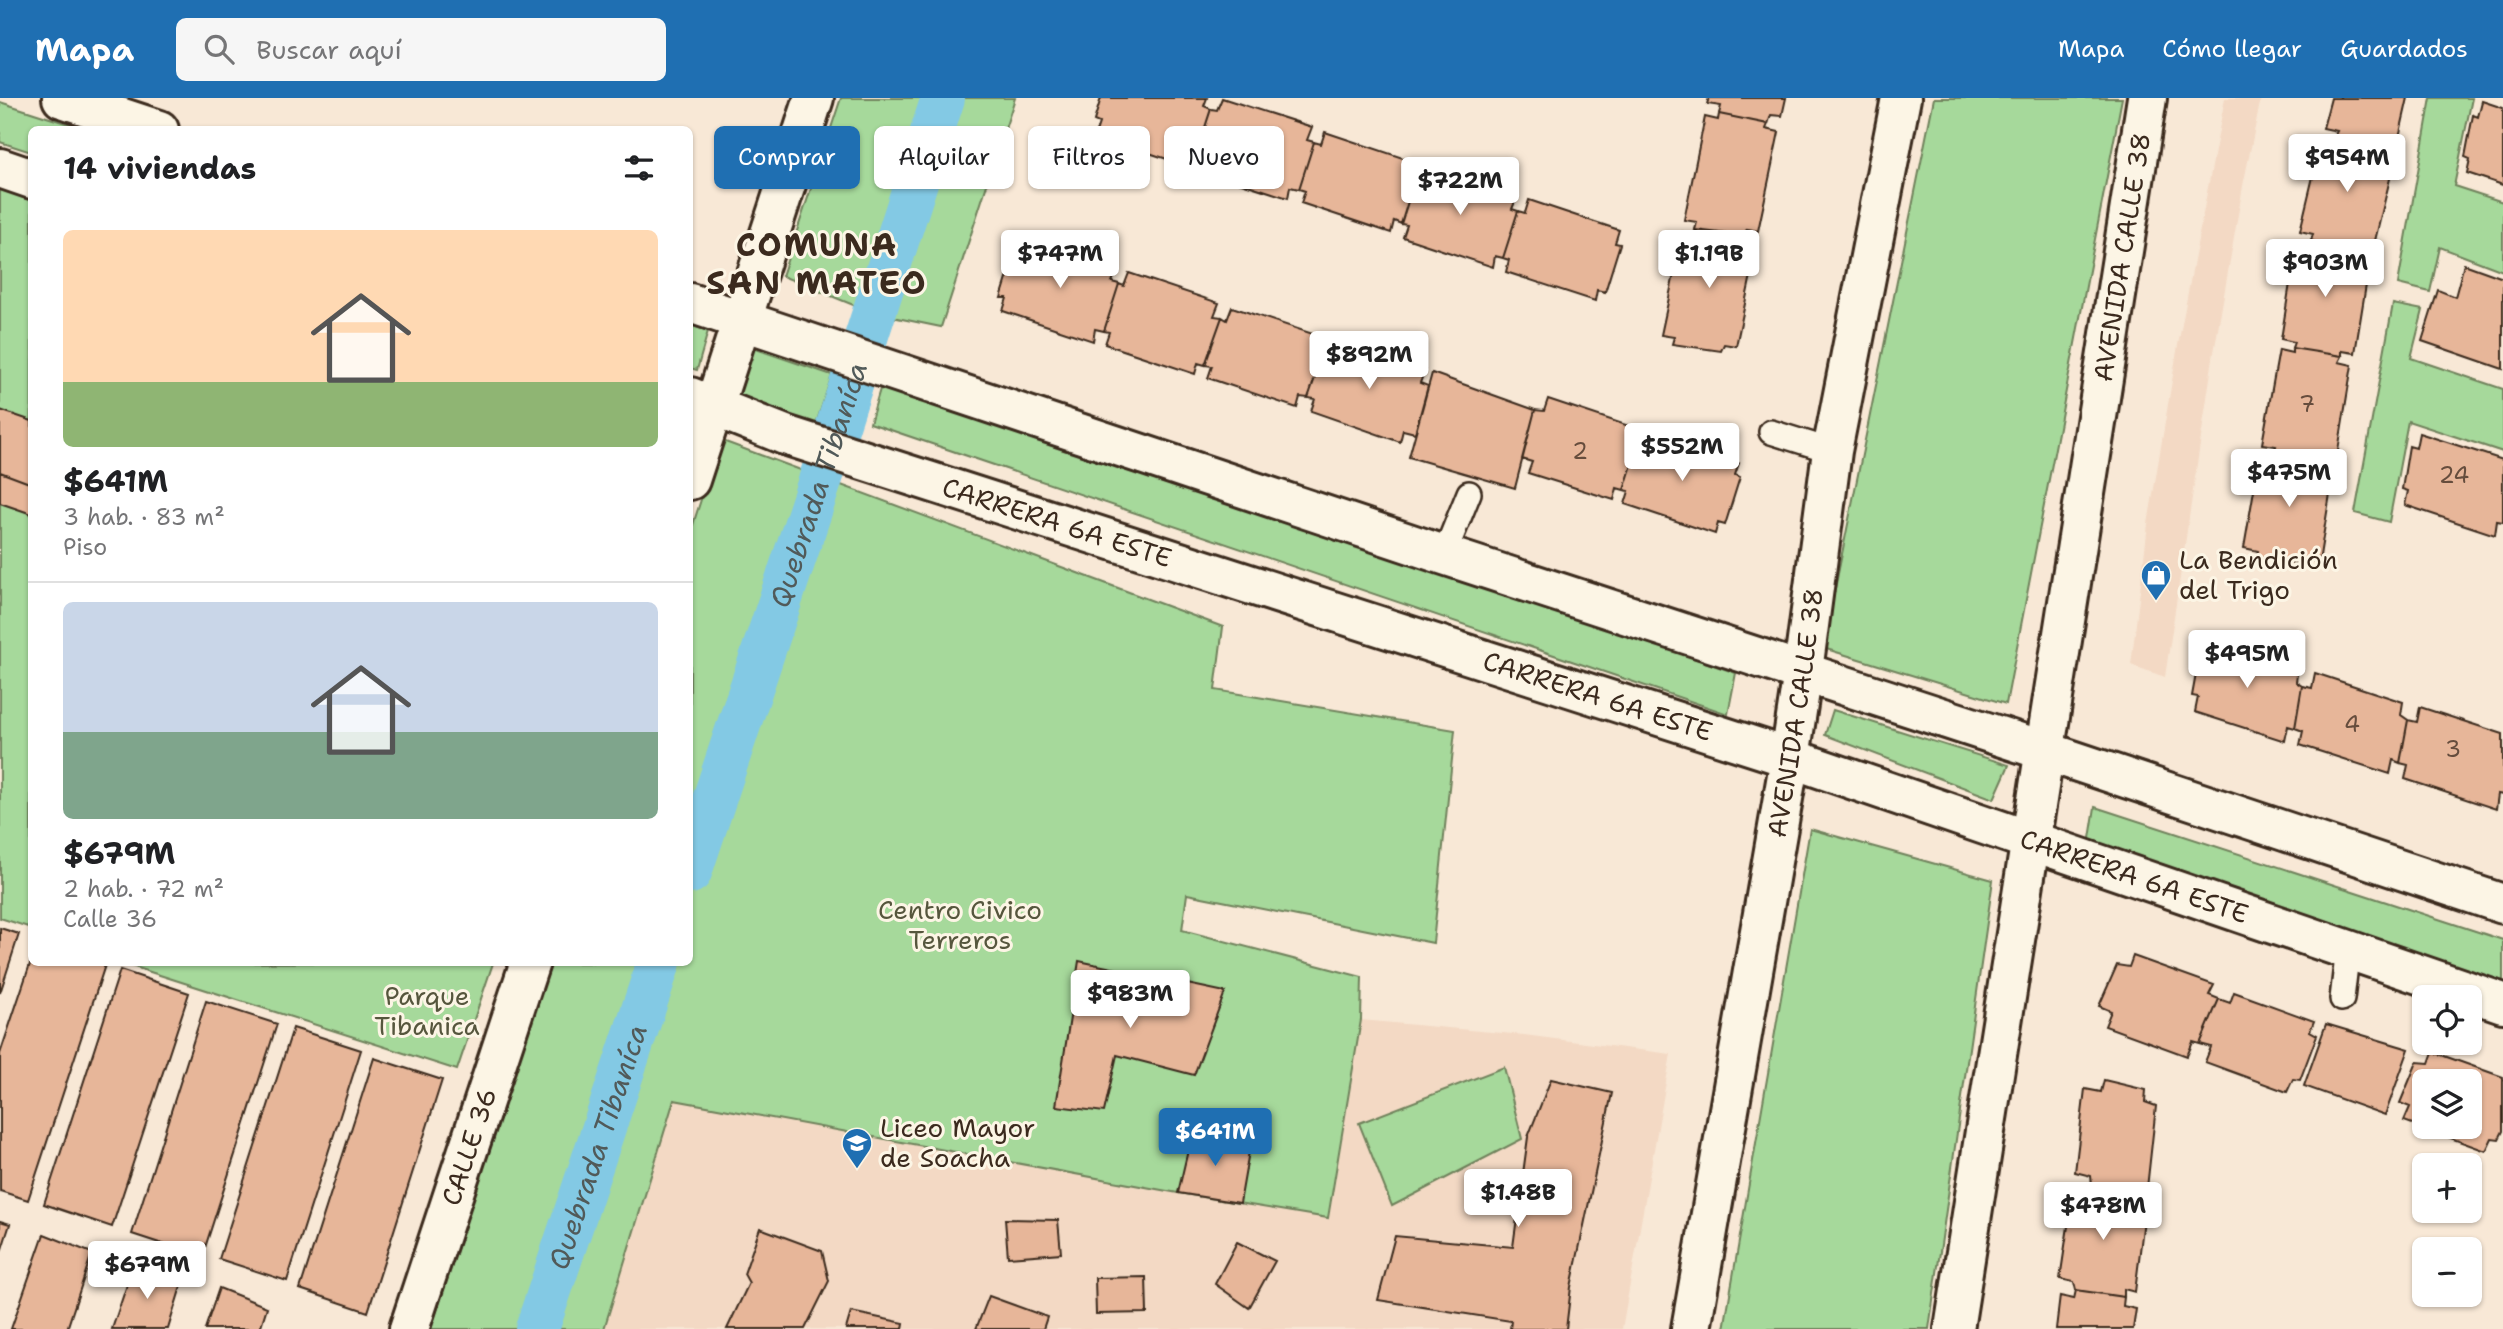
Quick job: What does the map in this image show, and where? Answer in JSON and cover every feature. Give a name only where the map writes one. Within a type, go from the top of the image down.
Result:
[{"type":"street","points":[[62,98],[147,126]]},
{"type":"street","points":[[693,460],[702,401],[741,320],[814,98]]},
{"type":"street","name":"AVENIDA CALLE 38","points":[[1690,1329],[1790,758],[1832,451],[1901,98]]},
{"type":"street","name":"AVENIDA CALLE 38","points":[[1954,1329],[2147,98]]},
{"type":"street","points":[[0,168],[28,178]]},
{"type":"street","points":[[693,304],[2503,904]]},
{"type":"street","name":"CARRERA 6A ESTE","points":[[702,401],[785,435],[1790,758],[2503,1003]]},
{"type":"street","name":"CALLE 36","points":[[410,1329],[529,966]]},
{"type":"lane","points":[[1771,432],[1832,451]]},
{"type":"lane","points":[[1444,555],[1469,493]]},
{"type":"lane","points":[[2342,999],[2348,948]]},
{"type":"shaded area","points":[[2225,98],[2261,98],[2213,358],[2165,677],[2131,665],[2148,524],[2178,345]]},
{"type":"shaded area","name":"Liceo Mayor de Soacha","points":[[1361,1020],[1524,1035],[1671,1054],[1622,1329],[604,1329],[674,1100],[1329,1217]]},
{"type":"green space","points":[[841,98],[1015,98],[1006,126],[874,126],[874,189],[986,189],[941,327],[873,313],[782,276],[811,189],[860,189],[860,126],[832,126]]},
{"type":"green space","points":[[1934,98],[2122,98],[2006,704],[1823,648]]},
{"type":"green space","points":[[2431,98],[2472,98],[2454,186],[2503,202],[2503,271],[2440,247],[2430,292],[2398,284]]},
{"type":"green space","points":[[0,102],[75,126],[28,126],[28,151],[0,142]]},
{"type":"green space","points":[[0,189],[28,199],[28,927],[0,918]]},
{"type":"green space","points":[[2393,304],[2423,310],[2411,358],[2503,389],[2503,452],[2408,421],[2389,522],[2355,513]]},
{"type":"green space","points":[[693,326],[708,331],[697,370],[693,369]]},
{"type":"green space","points":[[753,348],[832,375],[814,430],[735,403]]},
{"type":"green space","points":[[885,372],[1736,673],[1728,714],[870,423]]},
{"type":"green space","name":"Centro Civico Terreros","points":[[720,440],[1223,627],[1215,690],[1455,730],[1433,943],[1187,894],[1182,930],[1362,977],[1361,1020],[1328,1218],[674,1100],[604,1329],[431,1329],[549,966],[693,966],[693,525]]},
{"type":"green space","points":[[1833,710],[2009,765],[1994,799],[1825,735]]},
{"type":"green space","points":[[2095,807],[2503,940],[2503,988],[2088,851]]},
{"type":"green space","points":[[1810,829],[1993,880],[1929,1329],[1724,1329]]},
{"type":"green space","name":"Parque Tibanica","points":[[131,966],[492,966],[457,1070]]},
{"type":"green space","points":[[1504,1067],[1522,1139],[1392,1206],[1359,1123]]},
{"type":"building","points":[[1101,98],[1207,98],[1204,106],[1211,109],[1205,126],[1164,126],[1164,158],[1150,153],[1150,126],[1098,126],[1099,123],[1094,121]]},
{"type":"building","points":[[1222,98],[1312,127],[1307,140],[1314,142],[1299,189],[1290,187],[1288,198],[1260,189],[1284,189],[1284,126],[1205,126],[1211,109],[1217,110]]},
{"type":"building","points":[[1709,98],[1786,98],[1782,116],[1771,115],[1768,124],[1719,114],[1721,106],[1707,104]]},
{"type":"building","points":[[2331,98],[2408,98],[2397,146],[2384,143],[2384,148],[2334,137],[2337,131],[2323,128]]},
{"type":"building","points":[[2482,101],[2503,108],[2503,185],[2467,173],[2470,159],[2465,157],[2473,115],[2478,117]]},
{"type":"building","points":[[1719,114],[1768,124],[1766,129],[1779,132],[1758,231],[1747,229],[1744,236],[1695,230],[1697,222],[1684,220],[1705,117],[1718,120]]},
{"type":"building","points":[[1325,132],[1415,162],[1410,175],[1416,176],[1401,224],[1394,221],[1391,233],[1301,203],[1305,191],[1299,189],[1314,142],[1321,144]]},
{"type":"building","points":[[2334,137],[2384,148],[2382,155],[2395,158],[2373,249],[2361,246],[2360,252],[2311,241],[2313,234],[2300,231],[2322,139],[2335,143]]},
{"type":"building","points":[[1426,166],[1517,197],[1512,209],[1518,211],[1503,258],[1495,256],[1493,267],[1403,237],[1407,225],[1401,224],[1416,176],[1422,179]]},
{"type":"building","points":[[1529,200],[1619,230],[1615,243],[1620,244],[1605,292],[1597,290],[1595,301],[1506,272],[1509,260],[1503,258],[1518,211],[1525,213]]},
{"type":"building","points":[[1695,230],[1744,236],[1743,244],[1757,247],[1736,346],[1724,344],[1721,351],[1672,344],[1674,337],[1661,335],[1683,232],[1695,235]]},
{"type":"building","points":[[1026,240],[1117,270],[1112,282],[1119,284],[1104,331],[1095,329],[1093,341],[1003,311],[1007,298],[1001,298],[1016,250],[1022,252]]},
{"type":"building","points":[[2311,241],[2360,252],[2357,258],[2370,260],[2355,353],[2342,351],[2342,356],[2292,348],[2294,342],[2281,339],[2296,246],[2310,249]]},
{"type":"building","points":[[2464,264],[2503,278],[2503,369],[2422,341],[2438,290],[2455,297]]},
{"type":"building","points":[[1129,273],[1219,303],[1214,316],[1222,317],[1205,365],[1198,363],[1195,374],[1105,344],[1109,332],[1104,331],[1119,284],[1124,286]]},
{"type":"building","points":[[1232,307],[1322,337],[1317,349],[1324,352],[1308,398],[1300,397],[1297,408],[1208,378],[1212,366],[1205,365],[1222,317],[1227,320]]},
{"type":"building","points":[[1334,340],[1425,370],[1420,383],[1428,386],[1415,433],[1403,430],[1400,442],[1311,411],[1315,399],[1308,398],[1324,352],[1331,353]]},
{"type":"building","points":[[2292,348],[2342,356],[2339,362],[2352,365],[2337,457],[2324,455],[2324,460],[2274,452],[2276,446],[2262,444],[2279,350],[2292,353]]},
{"type":"building","points":[[1432,373],[1535,410],[1515,488],[1409,457]]},
{"type":"building","points":[[1548,399],[1638,429],[1633,441],[1639,443],[1624,490],[1617,488],[1614,500],[1528,473],[1532,462],[1522,459],[1535,410],[1544,411]]},
{"type":"building","points":[[0,410],[28,420],[28,482],[0,472]]},
{"type":"building","points":[[1649,432],[1739,463],[1735,475],[1740,477],[1725,525],[1718,523],[1715,534],[1625,504],[1629,491],[1624,490],[1639,443],[1645,446]]},
{"type":"building","points":[[2419,433],[2503,460],[2503,522],[2497,521],[2495,535],[2405,505],[2408,491],[2402,489],[2409,446],[2416,448]]},
{"type":"building","points":[[2274,452],[2324,460],[2323,468],[2334,469],[2319,562],[2306,559],[2305,565],[2256,557],[2258,551],[2244,548],[2260,455],[2273,458]]},
{"type":"building","points":[[0,472],[28,482],[28,513],[0,503]]},
{"type":"building","points":[[2209,639],[2298,668],[2296,682],[2302,686],[2295,728],[2288,726],[2285,741],[2195,712],[2198,697],[2192,696],[2200,652],[2206,655]]},
{"type":"building","points":[[2315,673],[2403,702],[2401,715],[2408,720],[2400,763],[2393,760],[2390,774],[2300,745],[2303,731],[2295,728],[2302,686],[2312,688]]},
{"type":"building","points":[[2420,707],[2503,734],[2503,795],[2498,794],[2496,809],[2405,779],[2408,765],[2400,763],[2408,720],[2417,722]]},
{"type":"building","points":[[0,928],[19,934],[0,993]]},
{"type":"building","points":[[2133,956],[2214,985],[2209,995],[2219,999],[2200,1044],[2193,1042],[2187,1056],[2105,1026],[2111,1011],[2099,1006],[2117,965],[2129,967]]},
{"type":"building","points":[[1079,961],[1225,992],[1194,1075],[1117,1055],[1104,1112],[1056,1106]]},
{"type":"building","points":[[29,966],[105,966],[28,1200],[0,1191],[0,1054]]},
{"type":"building","points":[[120,970],[189,993],[112,1227],[44,1204]]},
{"type":"building","points":[[2234,992],[2314,1021],[2310,1031],[2317,1035],[2300,1080],[2293,1079],[2287,1092],[2205,1062],[2211,1047],[2200,1044],[2219,999],[2230,1003]]},
{"type":"building","points":[[206,1001],[277,1024],[202,1257],[132,1234]]},
{"type":"building","points":[[2326,1024],[2409,1049],[2385,1115],[2304,1086]]},
{"type":"building","points":[[293,1028],[361,1050],[287,1281],[219,1259]]},
{"type":"building","points":[[2432,1055],[2441,1055],[2481,1069],[2414,1069],[2417,1062],[2429,1063]]},
{"type":"building","points":[[374,1058],[442,1080],[368,1312],[300,1289]]},
{"type":"building","points":[[2482,1070],[2503,1077],[2503,1131],[2499,1139],[2492,1138],[2486,1151],[2453,1139],[2482,1139]]},
{"type":"building","points":[[2412,1074],[2412,1124],[2404,1121],[2410,1107],[2400,1103]]},
{"type":"building","points":[[1551,1079],[1612,1093],[1571,1287],[1566,1329],[1510,1329],[1511,1321],[1378,1300],[1395,1236],[1513,1247],[1528,1137]]},
{"type":"building","points":[[2104,1080],[2146,1090],[2145,1102],[2156,1106],[2147,1188],[2136,1185],[2134,1195],[2092,1185],[2091,1176],[2075,1172],[2085,1089],[2101,1092]]},
{"type":"building","points":[[1192,1133],[1251,1140],[1240,1203],[1178,1193]]},
{"type":"building","points":[[2092,1185],[2134,1195],[2133,1206],[2145,1211],[2135,1292],[2124,1289],[2124,1297],[2076,1290],[2074,1282],[2060,1279],[2073,1193],[2089,1197]]},
{"type":"building","points":[[1005,1219],[1058,1220],[1061,1253],[1008,1257]]},
{"type":"building","points":[[0,1221],[10,1224],[0,1255]]},
{"type":"building","points":[[760,1228],[822,1251],[829,1281],[805,1329],[727,1329],[749,1283],[744,1274]]},
{"type":"building","points":[[44,1234],[92,1253],[67,1329],[11,1329]]},
{"type":"building","points":[[1237,1242],[1275,1261],[1249,1308],[1215,1284]]},
{"type":"building","points":[[134,1264],[182,1283],[168,1329],[112,1329]]},
{"type":"building","points":[[1146,1277],[1147,1313],[1096,1314],[1095,1278]]},
{"type":"building","points":[[219,1288],[267,1307],[260,1329],[205,1329]]},
{"type":"building","points":[[2076,1290],[2124,1297],[2123,1306],[2136,1309],[2133,1329],[2056,1329],[2060,1296],[2074,1299]]},
{"type":"building","points":[[989,1296],[1047,1317],[1043,1329],[976,1329]]},
{"type":"building","points":[[851,1312],[904,1323],[903,1329],[846,1329]]},
{"type":"waterway","name":"Quebrada Tibaníca","points":[[693,863],[943,98]]},
{"type":"waterway","name":"Quebrada Tibaníca","points":[[537,1329],[658,966]]},
{"type":"place","name":"La Bendición del Trigo","points":[[2156,602]]},
{"type":"place","name":"Liceo Mayor de Soacha","points":[[857,1170]]},
{"type":"district","name":"COMUNA SAN MATEO","points":[[817,263]]}]
